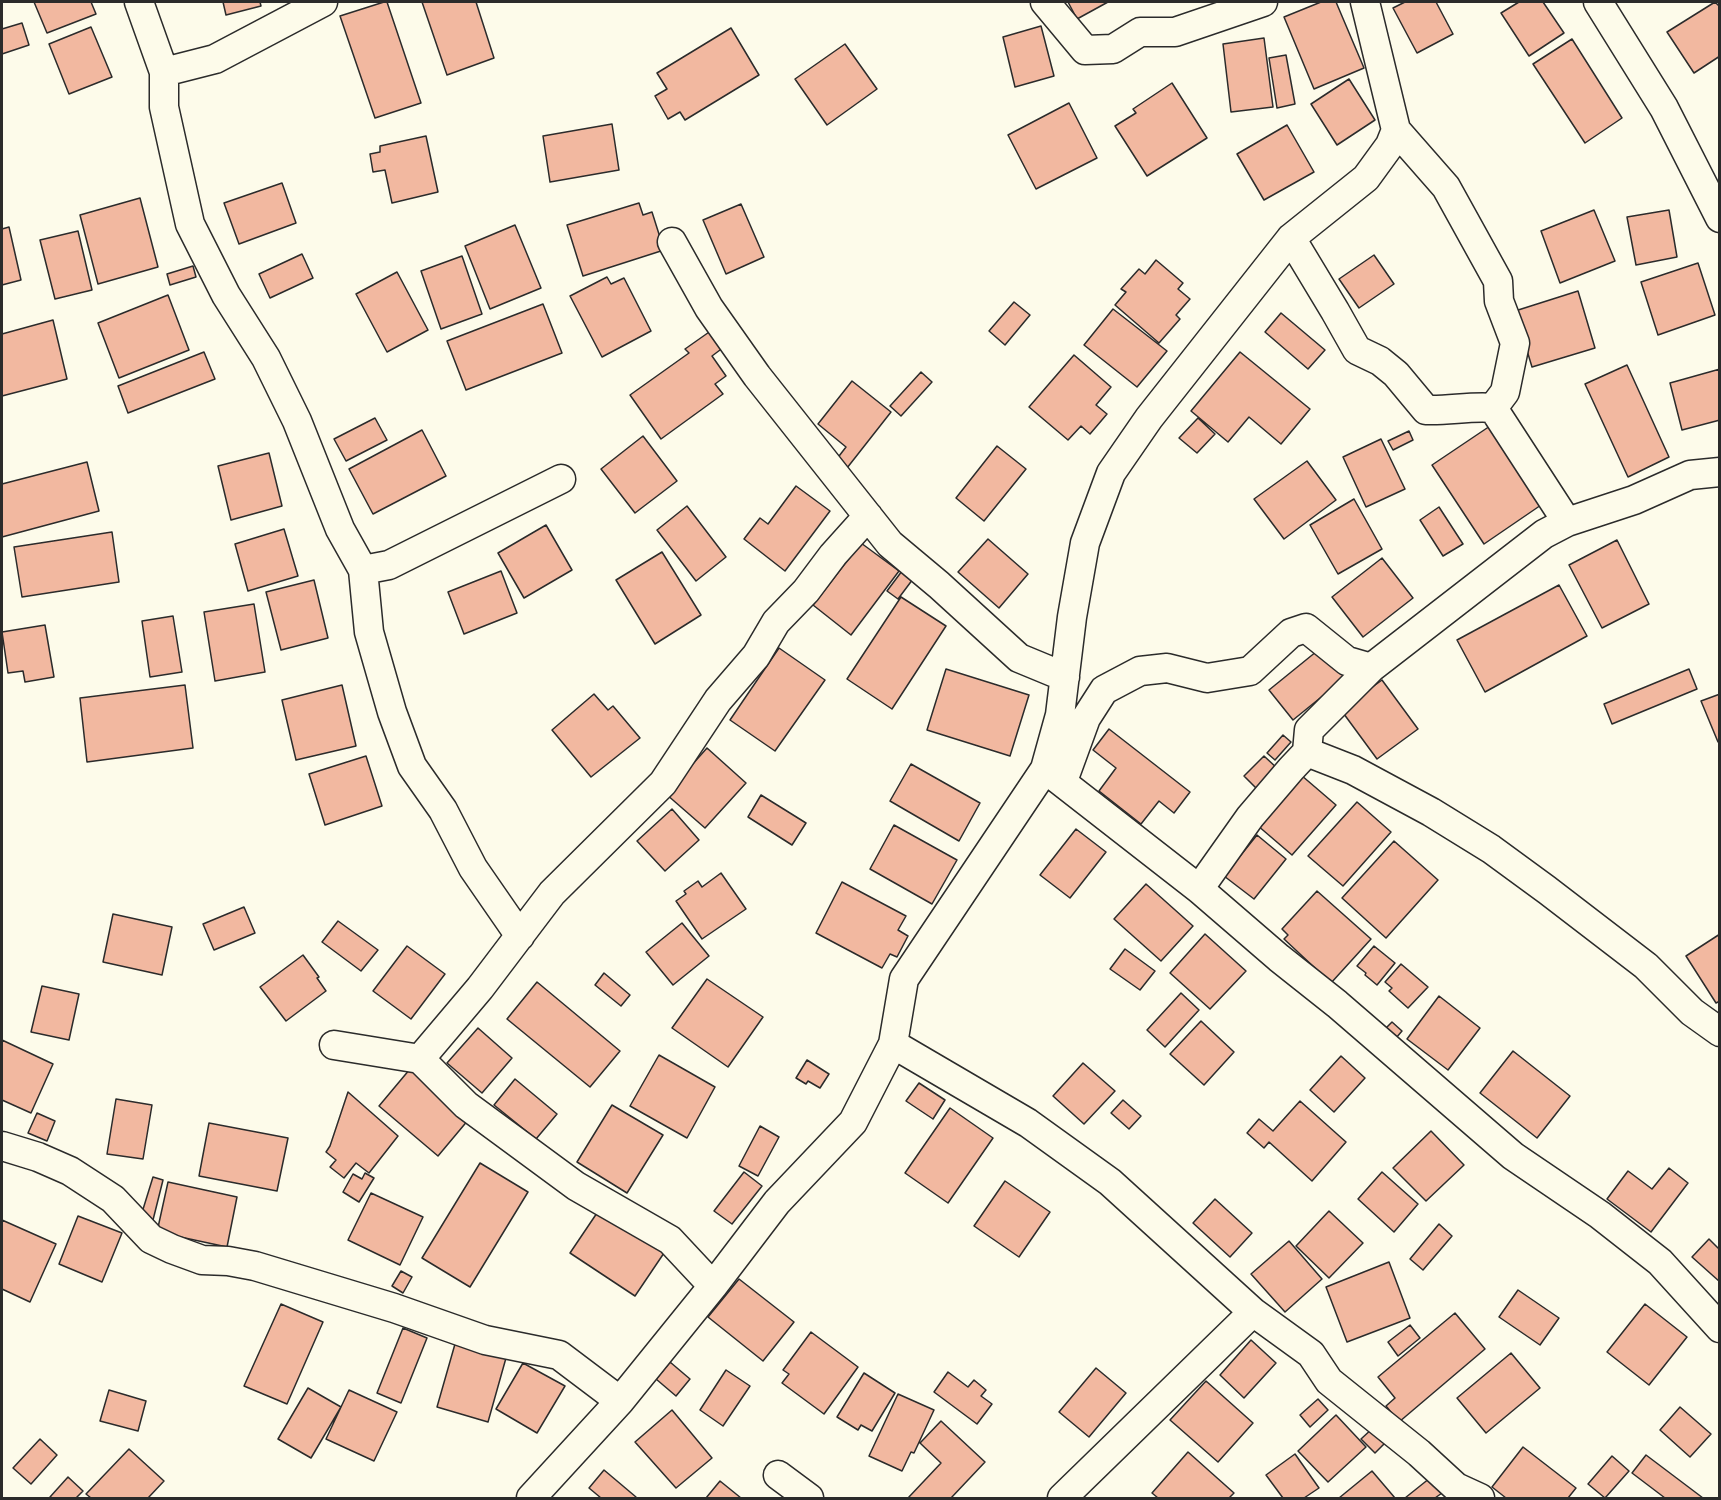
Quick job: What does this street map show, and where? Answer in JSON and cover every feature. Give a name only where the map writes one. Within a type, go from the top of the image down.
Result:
[{"type":"street","points":[[139,2],[164,72],[164,107],[190,224],[226,295],[266,358],[297,421],[340,529],[363,570],[369,632],[392,712],[412,766],[443,810],[473,868],[520,936]]},
{"type":"street","points":[[164,72],[215,59],[323,2]]},
{"type":"street","points":[[1046,2],[1086,50],[1113,49],[1140,32],[1175,32],[1263,2]]},
{"type":"street","points":[[1365,2],[1396,130],[1446,187],[1498,281],[1499,301],[1515,343],[1505,392],[1493,408]]},
{"type":"street","points":[[1598,2],[1664,108],[1719,218]]},
{"type":"street","points":[[1054,775],[1072,617],[1085,543],[1111,473],[1149,418],[1291,238],[1366,178],[1390,145],[1396,130]]},
{"type":"street","points":[[1291,238],[1357,350],[1380,361],[1396,374],[1426,410],[1442,411],[1475,406],[1493,408]]},
{"type":"street","points":[[672,242],[709,308],[757,376],[890,544],[1019,658],[1065,677]]},
{"type":"street","points":[[1493,408],[1568,522]]},
{"type":"street","points":[[1199,889],[1250,816],[1307,752],[1309,730],[1371,668],[1544,534],[1568,522],[1634,500],[1690,475],[1719,472]]},
{"type":"street","points":[[363,570],[389,565],[561,480]]},
{"type":"street","points":[[420,1059],[480,988],[552,893],[663,783],[718,700],[756,656],[776,622],[806,591],[833,555],[868,516]]},
{"type":"street","points":[[531,1498],[620,1401],[777,1202],[853,1122],[893,1044],[904,980],[1054,775],[1104,690],[1140,671],[1167,668],[1207,678],[1250,671],[1291,633],[1306,628],[1347,662],[1371,668]]},
{"type":"street","points":[[1307,752],[1353,770],[1431,812],[1491,849],[1646,966],[1692,1012],[1719,1032]]},
{"type":"street","points":[[1054,775],[1199,889],[1513,1156],[1599,1215],[1660,1262],[1719,1328]]},
{"type":"street","points":[[893,1044],[1028,1124],[1110,1182],[1253,1312],[1311,1354],[1329,1381],[1419,1453],[1456,1487],[1480,1498]]},
{"type":"street","points":[[334,1045],[420,1059],[466,1105],[576,1186],[670,1240],[713,1286]]},
{"type":"street","points":[[2,1146],[38,1157],[70,1171],[113,1200],[151,1239],[172,1249],[202,1260],[228,1261],[264,1268],[394,1308],[485,1340],[559,1355],[620,1401]]},
{"type":"street","points":[[1062,1498],[1253,1312]]},
{"type":"street","points":[[778,1475],[809,1498]]},
{"type":"building","points":[[34,2],[91,2],[96,14],[47,33]]},
{"type":"building","points":[[223,2],[260,2],[261,6],[226,15]]},
{"type":"building","points":[[387,2],[421,103],[375,118],[340,16]]},
{"type":"building","points":[[422,2],[476,2],[494,58],[447,75]]},
{"type":"building","points":[[1068,2],[1108,2],[1077,19]]},
{"type":"building","points":[[1321,2],[1336,2],[1364,68],[1314,89],[1284,17]]},
{"type":"building","points":[[1405,2],[1436,2],[1453,34],[1417,53],[1393,8]]},
{"type":"building","points":[[1519,2],[1543,2],[1564,33],[1529,56],[1501,13]]},
{"type":"building","points":[[1715,2],[1720,7],[1720,56],[1694,73],[1667,32]]},
{"type":"building","points":[[22,23],[29,45],[2,54],[2,29]]},
{"type":"building","points":[[1041,26],[1054,76],[1015,87],[1003,37]]},
{"type":"building","points":[[91,27],[112,77],[69,94],[49,44]]},
{"type":"building","points":[[731,28],[759,75],[685,120],[680,112],[668,119],[655,96],[667,89],[657,73]]},
{"type":"building","points":[[1264,38],[1273,107],[1231,112],[1223,44]]},
{"type":"building","points":[[1572,39],[1622,118],[1585,143],[1533,64]]},
{"type":"building","points":[[845,44],[877,89],[827,125],[795,79]]},
{"type":"building","points":[[1286,55],[1295,104],[1277,108],[1269,58]]},
{"type":"building","points":[[1349,79],[1375,120],[1337,145],[1311,104]]},
{"type":"building","points":[[1172,83],[1207,138],[1147,176],[1115,126],[1136,113],[1133,109]]},
{"type":"building","points":[[1069,103],[1097,158],[1036,189],[1008,135]]},
{"type":"building","points":[[612,124],[619,170],[550,182],[543,136]]},
{"type":"building","points":[[1287,125],[1314,172],[1264,200],[1237,154]]},
{"type":"building","points":[[426,136],[438,192],[392,203],[385,170],[373,172],[370,154],[380,152],[380,146]]},
{"type":"building","points":[[282,183],[296,223],[239,244],[224,203]]},
{"type":"building","points":[[140,198],[158,267],[98,284],[80,215]]},
{"type":"building","points":[[639,203],[643,215],[652,212],[664,250],[583,276],[567,225]]},
{"type":"building","points":[[741,204],[764,257],[726,274],[703,220]]},
{"type":"building","points":[[1594,210],[1615,261],[1560,283],[1541,231]]},
{"type":"building","points":[[1669,210],[1677,257],[1636,265],[1627,217]]},
{"type":"building","points":[[515,225],[541,288],[490,309],[465,246]]},
{"type":"building","points":[[9,227],[21,280],[2,285],[2,229]]},
{"type":"building","points":[[78,231],[92,290],[55,299],[40,240]]},
{"type":"building","points":[[302,254],[313,278],[270,298],[259,274]]},
{"type":"building","points":[[1374,255],[1394,284],[1359,308],[1339,279]]},
{"type":"building","points":[[462,256],[482,314],[441,329],[421,271]]},
{"type":"building","points":[[1156,260],[1183,283],[1178,289],[1190,299],[1176,315],[1180,319],[1159,343],[1115,305],[1126,292],[1121,289],[1139,269],[1145,274]]},
{"type":"building","points":[[1698,263],[1715,315],[1658,335],[1641,282]]},
{"type":"building","points":[[193,266],[196,277],[170,285],[167,274]]},
{"type":"building","points":[[397,272],[428,330],[387,352],[356,294]]},
{"type":"building","points":[[607,277],[611,284],[624,278],[651,331],[602,357],[570,296]]},
{"type":"building","points":[[1578,291],[1595,348],[1532,367],[1515,311]]},
{"type":"building","points":[[168,295],[189,350],[119,378],[98,323]]},
{"type":"building","points":[[1014,302],[1030,315],[1005,345],[989,331]]},
{"type":"building","points":[[543,304],[562,353],[466,390],[447,341]]},
{"type":"building","points":[[1113,309],[1167,351],[1137,387],[1084,345]]},
{"type":"building","points":[[1281,313],[1325,350],[1308,369],[1265,332]]},
{"type":"building","points":[[53,320],[67,379],[2,396],[2,334]]},
{"type":"building","points":[[712,330],[724,347],[712,356],[726,376],[715,384],[723,394],[661,439],[630,395],[689,353],[685,349]]},
{"type":"building","points":[[204,352],[215,379],[128,413],[118,386]]},
{"type":"building","points":[[1240,352],[1310,409],[1281,444],[1249,417],[1228,442],[1191,411]]},
{"type":"building","points":[[1074,355],[1111,387],[1096,405],[1107,414],[1090,434],[1081,426],[1068,440],[1029,407]]},
{"type":"building","points":[[1627,365],[1669,457],[1628,477],[1585,384]]},
{"type":"building","points":[[1720,369],[1720,420],[1682,430],[1670,383]]},
{"type":"building","points":[[921,372],[932,382],[901,416],[890,406]]},
{"type":"building","points":[[852,381],[891,412],[847,468],[836,460],[846,447],[818,424]]},
{"type":"building","points":[[375,418],[387,440],[346,461],[334,439]]},
{"type":"building","points":[[1198,418],[1215,434],[1197,453],[1179,438]]},
{"type":"building","points":[[1493,424],[1544,503],[1484,544],[1432,465]]},
{"type":"building","points":[[422,430],[446,476],[373,514],[349,469]]},
{"type":"building","points":[[1409,431],[1413,440],[1393,450],[1388,441]]},
{"type":"building","points":[[643,436],[677,481],[635,513],[601,469]]},
{"type":"building","points":[[1381,439],[1405,489],[1366,507],[1343,457]]},
{"type":"building","points":[[997,446],[1026,469],[984,521],[956,498]]},
{"type":"building","points":[[269,453],[282,506],[231,520],[218,466]]},
{"type":"building","points":[[1307,461],[1336,500],[1284,539],[1254,499]]},
{"type":"building","points":[[87,462],[99,511],[2,537],[2,484]]},
{"type":"building","points":[[796,486],[830,511],[785,571],[744,539],[760,518],[768,524]]},
{"type":"building","points":[[1354,499],[1382,549],[1338,574],[1310,525]]},
{"type":"building","points":[[687,506],[726,557],[696,581],[657,530]]},
{"type":"building","points":[[1439,507],[1463,544],[1443,556],[1420,520]]},
{"type":"building","points":[[546,525],[572,570],[524,598],[498,553]]},
{"type":"building","points":[[284,529],[298,576],[248,591],[235,544]]},
{"type":"building","points":[[112,532],[119,582],[22,597],[14,547]]},
{"type":"building","points":[[988,539],[1028,574],[999,608],[958,572]]},
{"type":"building","points":[[1617,540],[1649,604],[1602,628],[1569,565]]},
{"type":"building","points":[[861,543],[899,571],[851,635],[813,605]]},
{"type":"building","points":[[662,552],[701,615],[655,644],[616,580]]},
{"type":"building","points":[[1382,558],[1413,598],[1363,637],[1332,597]]},
{"type":"building","points":[[501,571],[517,613],[464,634],[448,592]]},
{"type":"building","points":[[902,571],[913,579],[898,599],[887,591]]},
{"type":"building","points":[[314,580],[328,638],[281,650],[266,592]]},
{"type":"building","points":[[1559,585],[1587,636],[1485,692],[1457,640]]},
{"type":"building","points":[[901,597],[946,626],[892,709],[847,679]]},
{"type":"building","points":[[254,604],[265,672],[215,681],[204,612]]},
{"type":"building","points":[[173,616],[182,672],[150,677],[142,621]]},
{"type":"building","points":[[45,625],[54,677],[25,682],[23,671],[8,673],[2,632]]},
{"type":"building","points":[[1322,647],[1346,677],[1293,720],[1269,690]]},
{"type":"building","points":[[779,648],[825,680],[775,751],[730,720]]},
{"type":"building","points":[[946,669],[1029,695],[1010,756],[927,730]]},
{"type":"building","points":[[1689,669],[1697,689],[1612,724],[1604,704]]},
{"type":"building","points":[[1382,680],[1418,729],[1377,759],[1341,710]]},
{"type":"building","points":[[185,685],[193,748],[87,762],[80,698]]},
{"type":"building","points":[[342,685],[356,746],[296,760],[282,700]]},
{"type":"building","points":[[594,694],[608,710],[613,706],[640,738],[591,777],[552,730]]},
{"type":"building","points":[[1720,694],[1720,742],[1718,742],[1701,701]]},
{"type":"building","points":[[1109,729],[1190,792],[1174,813],[1159,801],[1141,824],[1099,791],[1116,768],[1093,750]]},
{"type":"building","points":[[1283,735],[1291,742],[1275,760],[1267,753]]},
{"type":"building","points":[[707,748],[746,783],[705,828],[666,794]]},
{"type":"building","points":[[366,756],[382,806],[325,825],[309,774]]},
{"type":"building","points":[[1264,756],[1278,769],[1258,790],[1244,776]]},
{"type":"building","points":[[911,764],[980,803],[959,841],[890,801]]},
{"type":"building","points":[[1301,775],[1336,805],[1292,855],[1257,825]]},
{"type":"building","points":[[761,795],[806,823],[792,845],[748,817]]},
{"type":"building","points":[[1357,802],[1391,832],[1343,886],[1308,856]]},
{"type":"building","points":[[672,809],[699,840],[665,871],[637,841]]},
{"type":"building","points":[[894,825],[957,860],[932,904],[870,869]]},
{"type":"building","points":[[1076,829],[1106,852],[1070,898],[1040,875]]},
{"type":"building","points":[[1257,835],[1286,859],[1254,899],[1224,876]]},
{"type":"building","points":[[1394,841],[1438,880],[1386,938],[1342,898]]},
{"type":"building","points":[[721,873],[746,909],[702,939],[676,901],[686,894],[684,891],[698,881],[702,887]]},
{"type":"building","points":[[842,882],[906,916],[898,930],[908,936],[897,957],[890,954],[882,968],[816,933]]},
{"type":"building","points":[[1146,884],[1193,926],[1161,961],[1114,919]]},
{"type":"building","points":[[1317,891],[1371,939],[1331,983],[1284,939],[1288,935],[1282,929]]},
{"type":"building","points":[[244,907],[255,933],[214,950],[203,924]]},
{"type":"building","points":[[113,914],[172,927],[162,975],[103,962]]},
{"type":"building","points":[[338,921],[378,950],[361,971],[322,942]]},
{"type":"building","points":[[682,923],[709,956],[673,985],[646,952]]},
{"type":"building","points":[[1205,934],[1246,971],[1210,1009],[1170,973]]},
{"type":"building","points":[[1720,934],[1720,1001],[1716,1003],[1686,956]]},
{"type":"building","points":[[407,946],[445,974],[411,1019],[373,991]]},
{"type":"building","points":[[1374,946],[1395,963],[1377,985],[1357,966]]},
{"type":"building","points":[[1125,949],[1155,971],[1140,990],[1110,969]]},
{"type":"building","points":[[303,955],[326,991],[286,1021],[260,987]]},
{"type":"building","points":[[1401,964],[1428,987],[1408,1008],[1389,991],[1392,988],[1385,982]]},
{"type":"building","points":[[604,973],[630,995],[621,1006],[595,985]]},
{"type":"building","points":[[707,979],[763,1017],[728,1067],[672,1028]]},
{"type":"building","points":[[537,982],[620,1051],[590,1087],[507,1019]]},
{"type":"building","points":[[42,986],[79,994],[69,1040],[31,1032]]},
{"type":"building","points":[[1181,993],[1199,1010],[1165,1047],[1147,1030]]},
{"type":"building","points":[[1439,996],[1480,1028],[1448,1070],[1407,1039]]},
{"type":"building","points":[[1201,1021],[1234,1052],[1204,1085],[1170,1054]]},
{"type":"building","points":[[1392,1022],[1402,1031],[1396,1038],[1386,1028]]},
{"type":"building","points":[[478,1028],[512,1058],[482,1093],[447,1063]]},
{"type":"building","points":[[2,1040],[53,1064],[31,1113],[2,1100]]},
{"type":"building","points":[[1513,1051],[1570,1096],[1537,1138],[1480,1093]]},
{"type":"building","points":[[659,1055],[715,1087],[687,1138],[630,1106]]},
{"type":"building","points":[[1341,1056],[1365,1078],[1334,1112],[1310,1090]]},
{"type":"building","points":[[807,1060],[829,1074],[820,1088],[808,1081],[806,1084],[796,1078]]},
{"type":"building","points":[[1083,1063],[1115,1091],[1084,1124],[1053,1096]]},
{"type":"building","points":[[410,1069],[469,1119],[438,1156],[379,1106]]},
{"type":"building","points":[[515,1079],[557,1114],[536,1139],[494,1105]]},
{"type":"building","points":[[919,1083],[945,1100],[933,1119],[906,1101]]},
{"type":"building","points":[[348,1092],[398,1136],[369,1173],[356,1163],[344,1178],[330,1167],[336,1160],[326,1152]]},
{"type":"building","points":[[116,1099],[152,1105],[143,1159],[107,1154]]},
{"type":"building","points":[[1123,1100],[1141,1116],[1129,1129],[1111,1113]]},
{"type":"building","points":[[1300,1101],[1346,1142],[1312,1181],[1269,1142],[1264,1148],[1247,1133],[1259,1119],[1273,1131]]},
{"type":"building","points":[[612,1105],[663,1135],[627,1193],[577,1162]]},
{"type":"building","points":[[950,1108],[993,1138],[948,1203],[905,1173]]},
{"type":"building","points":[[37,1113],[55,1121],[47,1141],[28,1133]]},
{"type":"building","points":[[209,1123],[288,1138],[277,1191],[199,1176]]},
{"type":"building","points":[[760,1126],[779,1137],[758,1176],[739,1166]]},
{"type":"building","points":[[1431,1131],[1464,1165],[1426,1201],[1393,1168]]},
{"type":"building","points":[[480,1163],[528,1192],[470,1287],[422,1258]]},
{"type":"building","points":[[1669,1168],[1688,1183],[1651,1232],[1607,1199],[1628,1171],[1652,1189]]},
{"type":"building","points":[[744,1172],[762,1186],[732,1224],[714,1211]]},
{"type":"building","points":[[1382,1172],[1418,1204],[1394,1232],[1358,1199]]},
{"type":"building","points":[[365,1173],[374,1178],[359,1202],[343,1192],[353,1174],[362,1179]]},
{"type":"building","points":[[153,1177],[163,1180],[151,1228],[140,1219]]},
{"type":"building","points":[[1005,1181],[1050,1212],[1019,1257],[974,1226]]},
{"type":"building","points":[[168,1182],[237,1197],[227,1247],[157,1232]]},
{"type":"building","points":[[371,1193],[423,1217],[400,1265],[348,1240]]},
{"type":"building","points":[[1215,1199],[1252,1233],[1230,1257],[1193,1223]]},
{"type":"building","points":[[599,1210],[664,1253],[635,1296],[570,1253]]},
{"type":"building","points":[[1329,1211],[1363,1243],[1329,1278],[1296,1246]]},
{"type":"building","points":[[78,1216],[122,1233],[102,1282],[59,1264]]},
{"type":"building","points":[[2,1220],[56,1244],[30,1302],[2,1289]]},
{"type":"building","points":[[1439,1224],[1452,1236],[1423,1270],[1410,1259]]},
{"type":"building","points":[[1709,1239],[1718,1248],[1720,1247],[1720,1282],[1692,1257]]},
{"type":"building","points":[[1289,1241],[1322,1279],[1285,1312],[1251,1274]]},
{"type":"building","points":[[1389,1262],[1410,1318],[1347,1342],[1326,1287]]},
{"type":"building","points":[[401,1271],[412,1277],[403,1293],[392,1286]]},
{"type":"building","points":[[739,1279],[794,1322],[763,1361],[708,1317]]},
{"type":"building","points":[[1518,1290],[1559,1318],[1540,1345],[1499,1317]]},
{"type":"building","points":[[281,1304],[323,1322],[287,1404],[244,1386]]},
{"type":"building","points":[[1645,1304],[1687,1337],[1649,1385],[1607,1352]]},
{"type":"building","points":[[1455,1313],[1485,1349],[1399,1422],[1386,1406],[1395,1398],[1378,1377]]},
{"type":"building","points":[[1410,1325],[1420,1338],[1398,1356],[1388,1342]]},
{"type":"building","points":[[403,1328],[427,1338],[401,1403],[377,1393]]},
{"type":"building","points":[[811,1332],[858,1367],[824,1414],[782,1383],[789,1374],[783,1370]]},
{"type":"building","points":[[1251,1340],[1276,1363],[1244,1398],[1220,1375]]},
{"type":"building","points":[[455,1344],[506,1358],[488,1422],[437,1407]]},
{"type":"building","points":[[1511,1353],[1540,1388],[1486,1433],[1457,1398]]},
{"type":"building","points":[[670,1362],[690,1379],[676,1396],[656,1379]]},
{"type":"building","points":[[523,1363],[565,1386],[537,1433],[496,1409]]},
{"type":"building","points":[[1096,1368],[1126,1393],[1089,1437],[1059,1412]]},
{"type":"building","points":[[726,1370],[750,1386],[723,1426],[700,1410]]},
{"type":"building","points":[[948,1372],[968,1387],[974,1380],[986,1390],[981,1396],[992,1404],[977,1424],[934,1392]]},
{"type":"building","points":[[864,1373],[895,1393],[872,1431],[861,1425],[858,1430],[837,1417]]},
{"type":"building","points":[[1206,1381],[1253,1423],[1218,1462],[1170,1420]]},
{"type":"building","points":[[308,1388],[341,1407],[311,1458],[278,1439]]},
{"type":"building","points":[[109,1390],[146,1401],[138,1431],[100,1421]]},
{"type":"building","points":[[349,1390],[397,1412],[374,1461],[326,1439]]},
{"type":"building","points":[[898,1394],[934,1410],[914,1453],[911,1452],[902,1471],[869,1456]]},
{"type":"building","points":[[1318,1399],[1328,1410],[1310,1427],[1300,1415]]},
{"type":"building","points":[[1680,1407],[1711,1434],[1690,1457],[1660,1430]]},
{"type":"building","points":[[672,1410],[712,1458],[676,1488],[635,1442]]},
{"type":"building","points":[[1336,1415],[1366,1447],[1328,1482],[1298,1451]]},
{"type":"building","points":[[941,1421],[985,1462],[951,1498],[908,1498],[941,1463],[920,1443]]},
{"type":"building","points":[[1374,1427],[1388,1440],[1375,1453],[1361,1439]]},
{"type":"building","points":[[40,1439],[57,1455],[31,1484],[13,1468]]},
{"type":"building","points":[[1523,1447],[1576,1488],[1568,1498],[1506,1498],[1492,1487]]},
{"type":"building","points":[[129,1449],[164,1481],[148,1498],[91,1498],[86,1494]]},
{"type":"building","points":[[1188,1452],[1234,1493],[1229,1498],[1158,1498],[1152,1493]]},
{"type":"building","points":[[1295,1454],[1319,1488],[1304,1498],[1283,1498],[1266,1475]]},
{"type":"building","points":[[1646,1455],[1703,1498],[1665,1498],[1632,1473]]},
{"type":"building","points":[[1612,1456],[1629,1471],[1605,1498],[1588,1484]]},
{"type":"building","points":[[604,1470],[636,1497],[601,1498],[589,1488]]},
{"type":"building","points":[[1372,1471],[1395,1498],[1339,1498]]},
{"type":"building","points":[[68,1477],[83,1491],[76,1498],[50,1497]]},
{"type":"building","points":[[1430,1478],[1442,1493],[1435,1498],[1405,1498]]},
{"type":"building","points":[[720,1481],[741,1498],[706,1498]]}]
